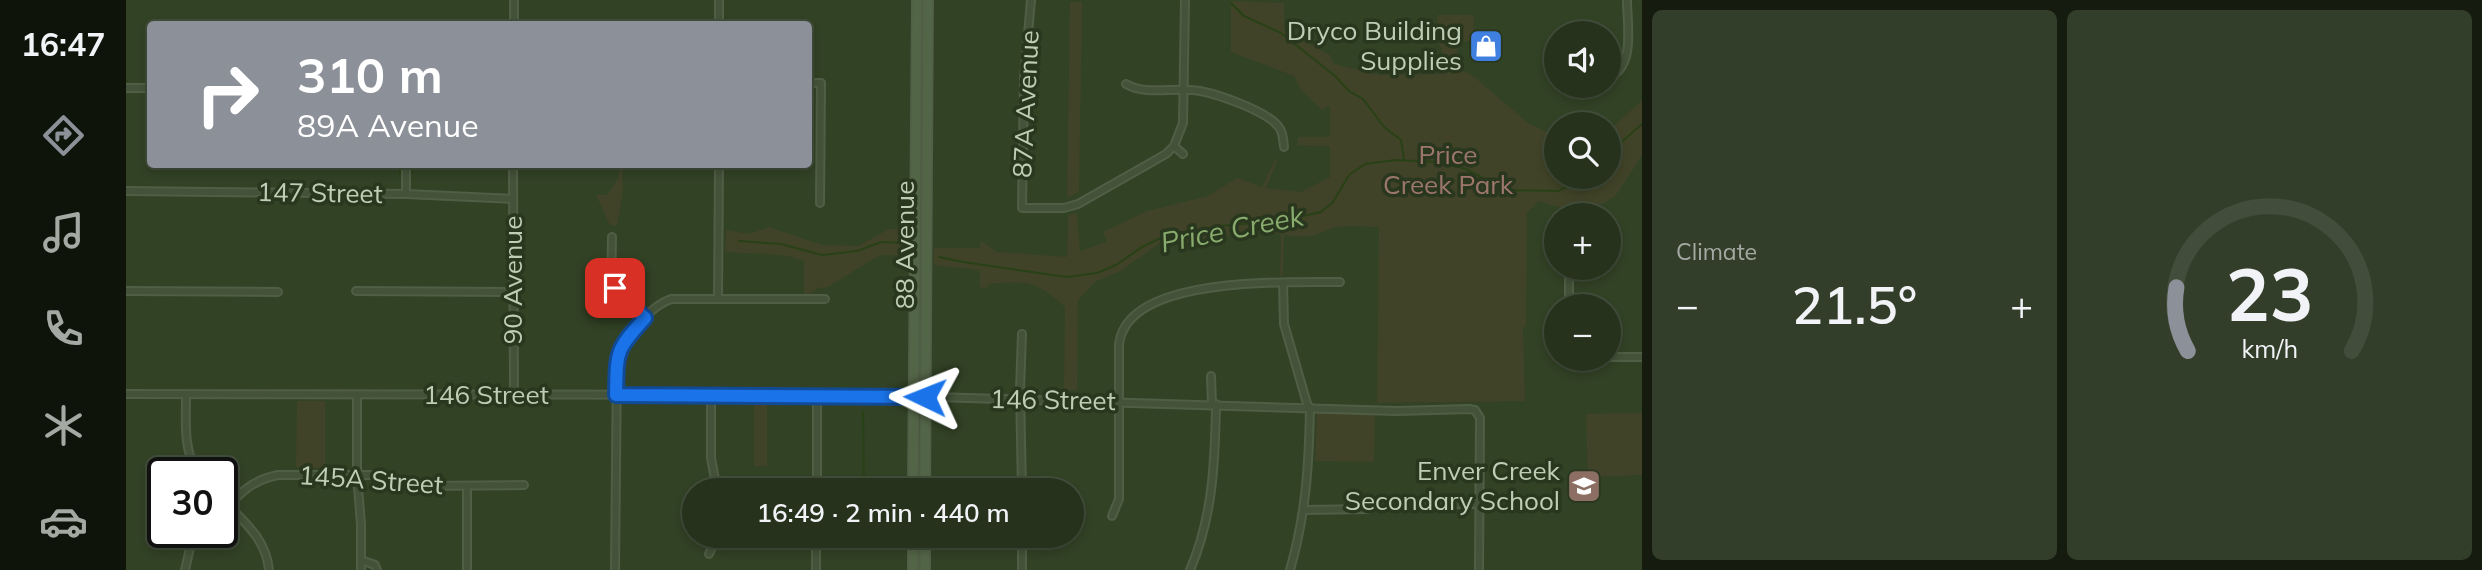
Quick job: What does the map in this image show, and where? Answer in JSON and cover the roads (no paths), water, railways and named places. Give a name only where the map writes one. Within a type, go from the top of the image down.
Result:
[{"type":"main road","name":"88 Avenue","points":[[914,478],[917,0]]},
{"type":"main road","name":"88 Avenue","points":[[925,478],[928,0]]},
{"type":"main road","points":[[913,548],[913,570]]},
{"type":"main road","points":[[925,548],[925,570]]},
{"type":"street","points":[[514,0],[514,21]]},
{"type":"street","points":[[719,0],[719,21]]},
{"type":"street","name":"87A Avenue","points":[[1031,0],[1023,95],[1021,208],[1064,208],[1078,204],[1166,154],[1174,146]]},
{"type":"street","points":[[1183,154],[1174,146],[1183,126],[1185,0]]},
{"type":"street","points":[[1621,68],[1625,61],[1627,0]]},
{"type":"street","points":[[812,83],[821,83],[820,203]]},
{"type":"street","points":[[1126,84],[1140,90],[1200,91],[1260,113],[1280,129],[1284,147]]},
{"type":"street","points":[[126,88],[147,88]]},
{"type":"street","points":[[406,168],[406,194]]},
{"type":"street","name":"90 Avenue","points":[[513,168],[514,395]]},
{"type":"street","points":[[718,298],[719,168]]},
{"type":"street","name":"147 Street","points":[[126,191],[406,194],[513,200]]},
{"type":"street","points":[[612,237],[611,278],[623,298],[645,318]]},
{"type":"street","points":[[1112,516],[1119,499],[1119,345],[1122,330],[1135,315],[1181,292],[1210,287],[1340,282]]},
{"type":"street","points":[[1283,283],[1284,324],[1309,407],[1310,459],[1304,510],[1290,570]]},
{"type":"street","points":[[126,291],[278,292]]},
{"type":"street","points":[[356,291],[513,292]]},
{"type":"street","points":[[615,570],[616,395],[620,349],[660,303],[671,299],[825,299]]},
{"type":"street","points":[[1022,334],[1022,478]]},
{"type":"street","points":[[1621,357],[1642,357]]},
{"type":"street","points":[[1191,570],[1205,525],[1212,487],[1214,404],[1211,376]]},
{"type":"street","name":"146 Street","points":[[126,394],[914,396],[1397,411],[1475,410],[1480,424],[1480,504]]},
{"type":"street","points":[[186,395],[190,457]]},
{"type":"street","points":[[357,395],[361,570]]},
{"type":"street","points":[[711,395],[711,458],[715,478]]},
{"type":"street","points":[[817,395],[817,478]]},
{"type":"street","name":"145A Street","points":[[238,496],[248,485],[271,476],[377,475],[417,486],[524,485]]},
{"type":"street","points":[[467,486],[467,570]]},
{"type":"street","points":[[1417,504],[1480,504],[1479,570]]},
{"type":"street","points":[[1304,510],[1368,509]]},
{"type":"street","points":[[238,516],[260,539],[267,555],[269,570]]},
{"type":"street","points":[[186,570],[190,548]]},
{"type":"street","points":[[709,554],[712,548]]},
{"type":"street","points":[[816,570],[817,548]]},
{"type":"street","points":[[1022,548],[1022,570]]},
{"type":"street","points":[[361,560],[375,565],[377,570]]},
{"type":"waterway","points":[[1231,3],[1244,16],[1281,33],[1335,76],[1349,91],[1363,99],[1384,127],[1401,140],[1404,159]]},
{"type":"waterway","name":"Price Creek","points":[[1621,143],[1642,124]]},
{"type":"waterway","name":"Price Creek","points":[[939,257],[1067,277],[1097,273],[1161,238],[1219,226],[1280,221],[1321,212],[1333,202],[1349,175],[1365,164],[1396,160],[1438,162],[1466,169],[1505,190],[1562,189]]},
{"type":"waterway","points":[[400,168],[400,177]]},
{"type":"waterway","points":[[412,168],[412,173]]},
{"type":"waterway","name":"Price Creek","points":[[739,241],[781,244],[822,255],[857,251],[881,242],[906,243]]},
{"type":"waterway","points":[[863,412],[864,478]]},
{"type":"place","name":"Dryco Building Supplies","points":[[1486,46]]},
{"type":"place","name":"Enver Creek Secondary School","points":[[1584,486]]},
{"type":"park label","name":"Price Creek Park","points":[[1448,170]]}]
